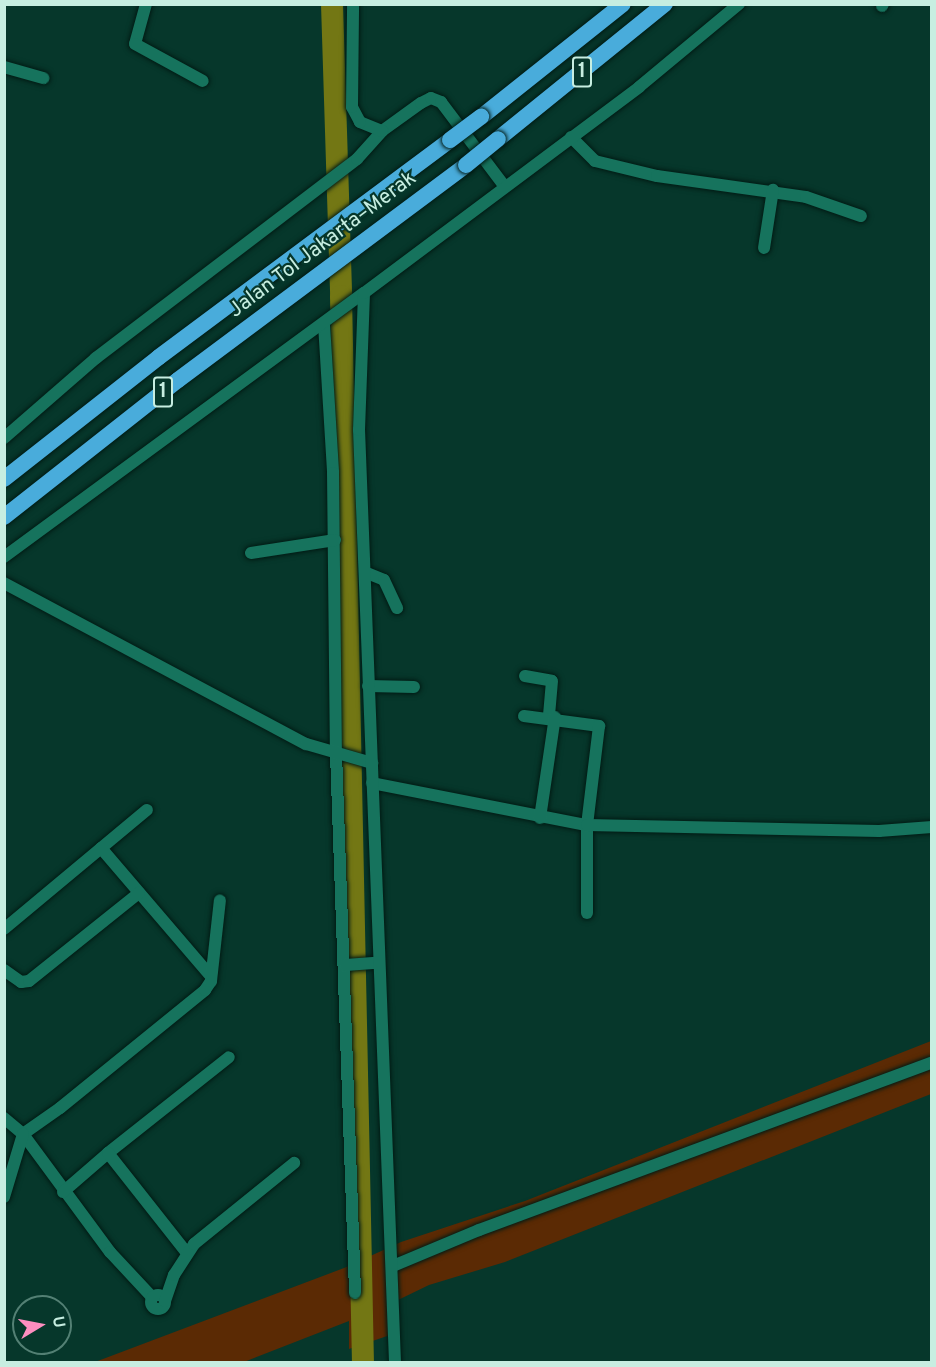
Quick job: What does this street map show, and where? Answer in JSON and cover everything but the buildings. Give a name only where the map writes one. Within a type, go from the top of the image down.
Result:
[{"type":"highway","name":"Jalan Tol Jakarta–Merak","points":[[4,479],[159,357],[314,244],[481,117],[623,4]]},
{"type":"highway","name":"Jalan Tol Jakarta–Merak","points":[[4,517],[178,380],[466,165],[665,4]]},
{"type":"street","points":[[146,4],[135,44],[203,81]]},
{"type":"street","points":[[353,4],[352,107],[360,122],[382,131]]},
{"type":"street","points":[[4,557],[329,320],[505,187],[739,4]]},
{"type":"street","points":[[4,67],[43,78]]},
{"type":"street","points":[[4,438],[96,358],[357,159],[382,131],[421,103],[431,99],[441,102],[505,187]]},
{"type":"street","points":[[571,136],[596,161],[657,176],[806,196],[861,216]]},
{"type":"street","points":[[764,248],[773,190]]},
{"type":"street","points":[[360,296],[359,420],[367,573],[373,963],[393,1266],[395,1362]]},
{"type":"street","points":[[329,320],[335,540],[336,753],[349,965],[355,1293]]},
{"type":"street","points":[[251,553],[335,540]]},
{"type":"street","points":[[367,573],[384,580],[397,608]]},
{"type":"street","points":[[4,583],[306,744],[369,763]]},
{"type":"street","points":[[525,676],[552,681],[552,717],[540,818]]},
{"type":"street","points":[[368,686],[414,687]]},
{"type":"street","points":[[524,716],[552,717],[599,726],[587,825],[587,913]]},
{"type":"street","points":[[372,783],[540,818],[587,825],[879,831],[932,827]]},
{"type":"street","points":[[4,929],[147,810]]},
{"type":"street","points":[[101,848],[209,974]]},
{"type":"street","points":[[4,970],[21,982],[29,981],[140,893]]},
{"type":"street","points":[[4,1197],[10,1154],[23,1134],[60,1108],[205,990],[211,981],[209,974],[220,900]]},
{"type":"street","points":[[349,965],[373,963]]},
{"type":"street","points":[[63,1192],[108,1153],[229,1057]]},
{"type":"street","points":[[393,1266],[479,1230],[932,1062]]},
{"type":"street","points":[[4,1118],[23,1134],[63,1192],[110,1252],[158,1299],[187,1253],[294,1163]]},
{"type":"street","points":[[108,1153],[187,1253]]},
{"type":"shaded area","points":[[931,1041],[931,1094],[505,1262],[429,1285],[396,1301],[399,1332],[349,1349],[349,1321],[244,1362],[95,1362],[344,1268],[401,1242],[525,1201]]},
{"type":"waterway","points":[[332,4],[341,296],[363,1362]]}]
